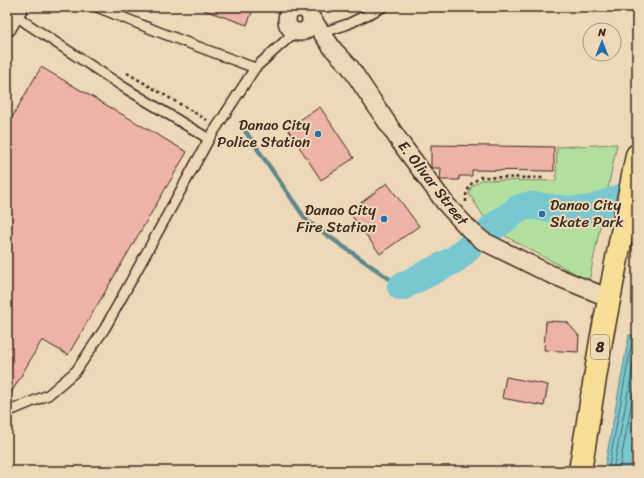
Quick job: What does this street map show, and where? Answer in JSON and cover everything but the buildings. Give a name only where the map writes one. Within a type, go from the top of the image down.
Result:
[{"type":"highway","name":"8","points":[[580,471],[601,341],[637,154]]},
{"type":"street","name":"E. Olivar Street","points":[[299,19],[321,33],[333,49]]},
{"type":"street","name":"E. Olivar Street","points":[[299,19],[333,49],[350,67],[400,142],[445,203],[469,229],[483,241],[550,274],[609,298]]},
{"type":"lane","points":[[97,7],[255,68]]},
{"type":"lane","points":[[321,33],[348,24],[383,7]]},
{"type":"lane","points":[[14,17],[29,25],[124,88],[209,139]]},
{"type":"lane","points":[[7,412],[48,395],[76,371],[105,328],[209,139],[255,68],[299,19]]},
{"type":"path","points":[[464,223],[466,195],[470,185],[480,177],[545,178]]},
{"type":"green space","name":"Danao City Skate Park","points":[[617,144],[589,281],[505,236],[486,220],[469,194],[471,187],[481,180],[556,181],[557,147]]},
{"type":"water","points":[[629,335],[637,335],[637,471],[604,471]]},
{"type":"waterway","points":[[241,125],[307,221],[401,287]]},
{"type":"waterway","points":[[492,228],[520,208],[527,206],[582,210],[595,208],[637,193]]},
{"type":"waterway","points":[[401,287],[456,259],[469,247]]},
{"type":"place","name":"Danao City Police Station","points":[[318,134]]},
{"type":"place","name":"Danao City Skate Park","points":[[542,214]]},
{"type":"place","name":"Danao City Fire Station","points":[[384,219]]}]
